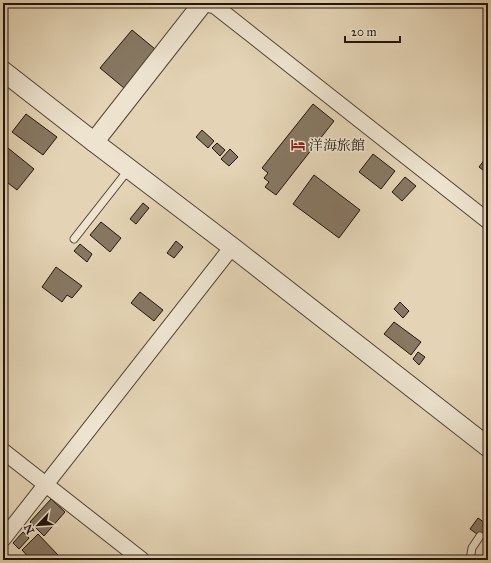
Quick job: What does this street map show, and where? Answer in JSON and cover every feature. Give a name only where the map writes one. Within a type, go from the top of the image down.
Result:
[{"type":"street","points":[[94,142],[202,3],[215,6],[488,221]]},
{"type":"street","points":[[3,71],[232,247],[488,447]]},
{"type":"street","points":[[3,539],[232,247]]},
{"type":"street","points":[[3,451],[142,560]]},
{"type":"lane","points":[[74,239],[129,169]]},
{"type":"lane","points":[[470,560],[472,548],[480,536]]},
{"type":"building","points":[[132,30],[155,49],[124,88],[100,68]]},
{"type":"building","name":"洋海旅館","points":[[313,104],[334,121],[276,195],[265,187],[269,182],[264,178],[268,173],[262,168]]},
{"type":"building","points":[[26,114],[57,137],[43,155],[12,132]]},
{"type":"building","points":[[202,130],[214,141],[208,148],[196,137]]},
{"type":"building","points":[[217,143],[225,150],[220,156],[212,148]]},
{"type":"building","points":[[3,144],[34,169],[17,190],[3,179]]},
{"type":"building","points":[[230,149],[238,157],[229,166],[221,159]]},
{"type":"building","points":[[373,154],[395,171],[381,189],[359,172]]},
{"type":"building","points":[[488,155],[488,174],[479,167]]},
{"type":"building","points":[[314,175],[360,210],[339,238],[293,204]]},
{"type":"building","points":[[405,177],[416,186],[402,201],[392,192]]},
{"type":"building","points":[[143,203],[149,208],[136,224],[130,219]]},
{"type":"building","points":[[101,222],[121,238],[110,252],[90,235]]},
{"type":"building","points":[[176,241],[183,247],[174,258],[167,253]]},
{"type":"building","points":[[80,244],[92,254],[87,262],[74,251]]},
{"type":"building","points":[[56,267],[82,286],[72,298],[67,295],[62,302],[42,287]]},
{"type":"building","points":[[140,292],[163,310],[154,321],[131,303]]},
{"type":"building","points":[[400,302],[409,311],[403,318],[394,309]]},
{"type":"building","points":[[394,322],[421,342],[411,355],[384,334]]},
{"type":"building","points":[[418,352],[425,357],[419,365],[413,359]]},
{"type":"building","points":[[488,353],[488,362],[484,358]]},
{"type":"building","points":[[51,499],[65,512],[44,536],[30,522]]},
{"type":"building","points":[[478,518],[488,525],[487,541],[470,529]]},
{"type":"building","points":[[23,532],[29,538],[19,549],[13,543]]},
{"type":"building","points":[[38,534],[58,555],[53,560],[31,560],[22,550]]},
{"type":"building","points":[[124,554],[128,560],[115,560]]},
{"type":"building","points":[[64,555],[68,560],[58,560]]},
{"type":"place","name":"洋海旅館","points":[[298,145]]}]
